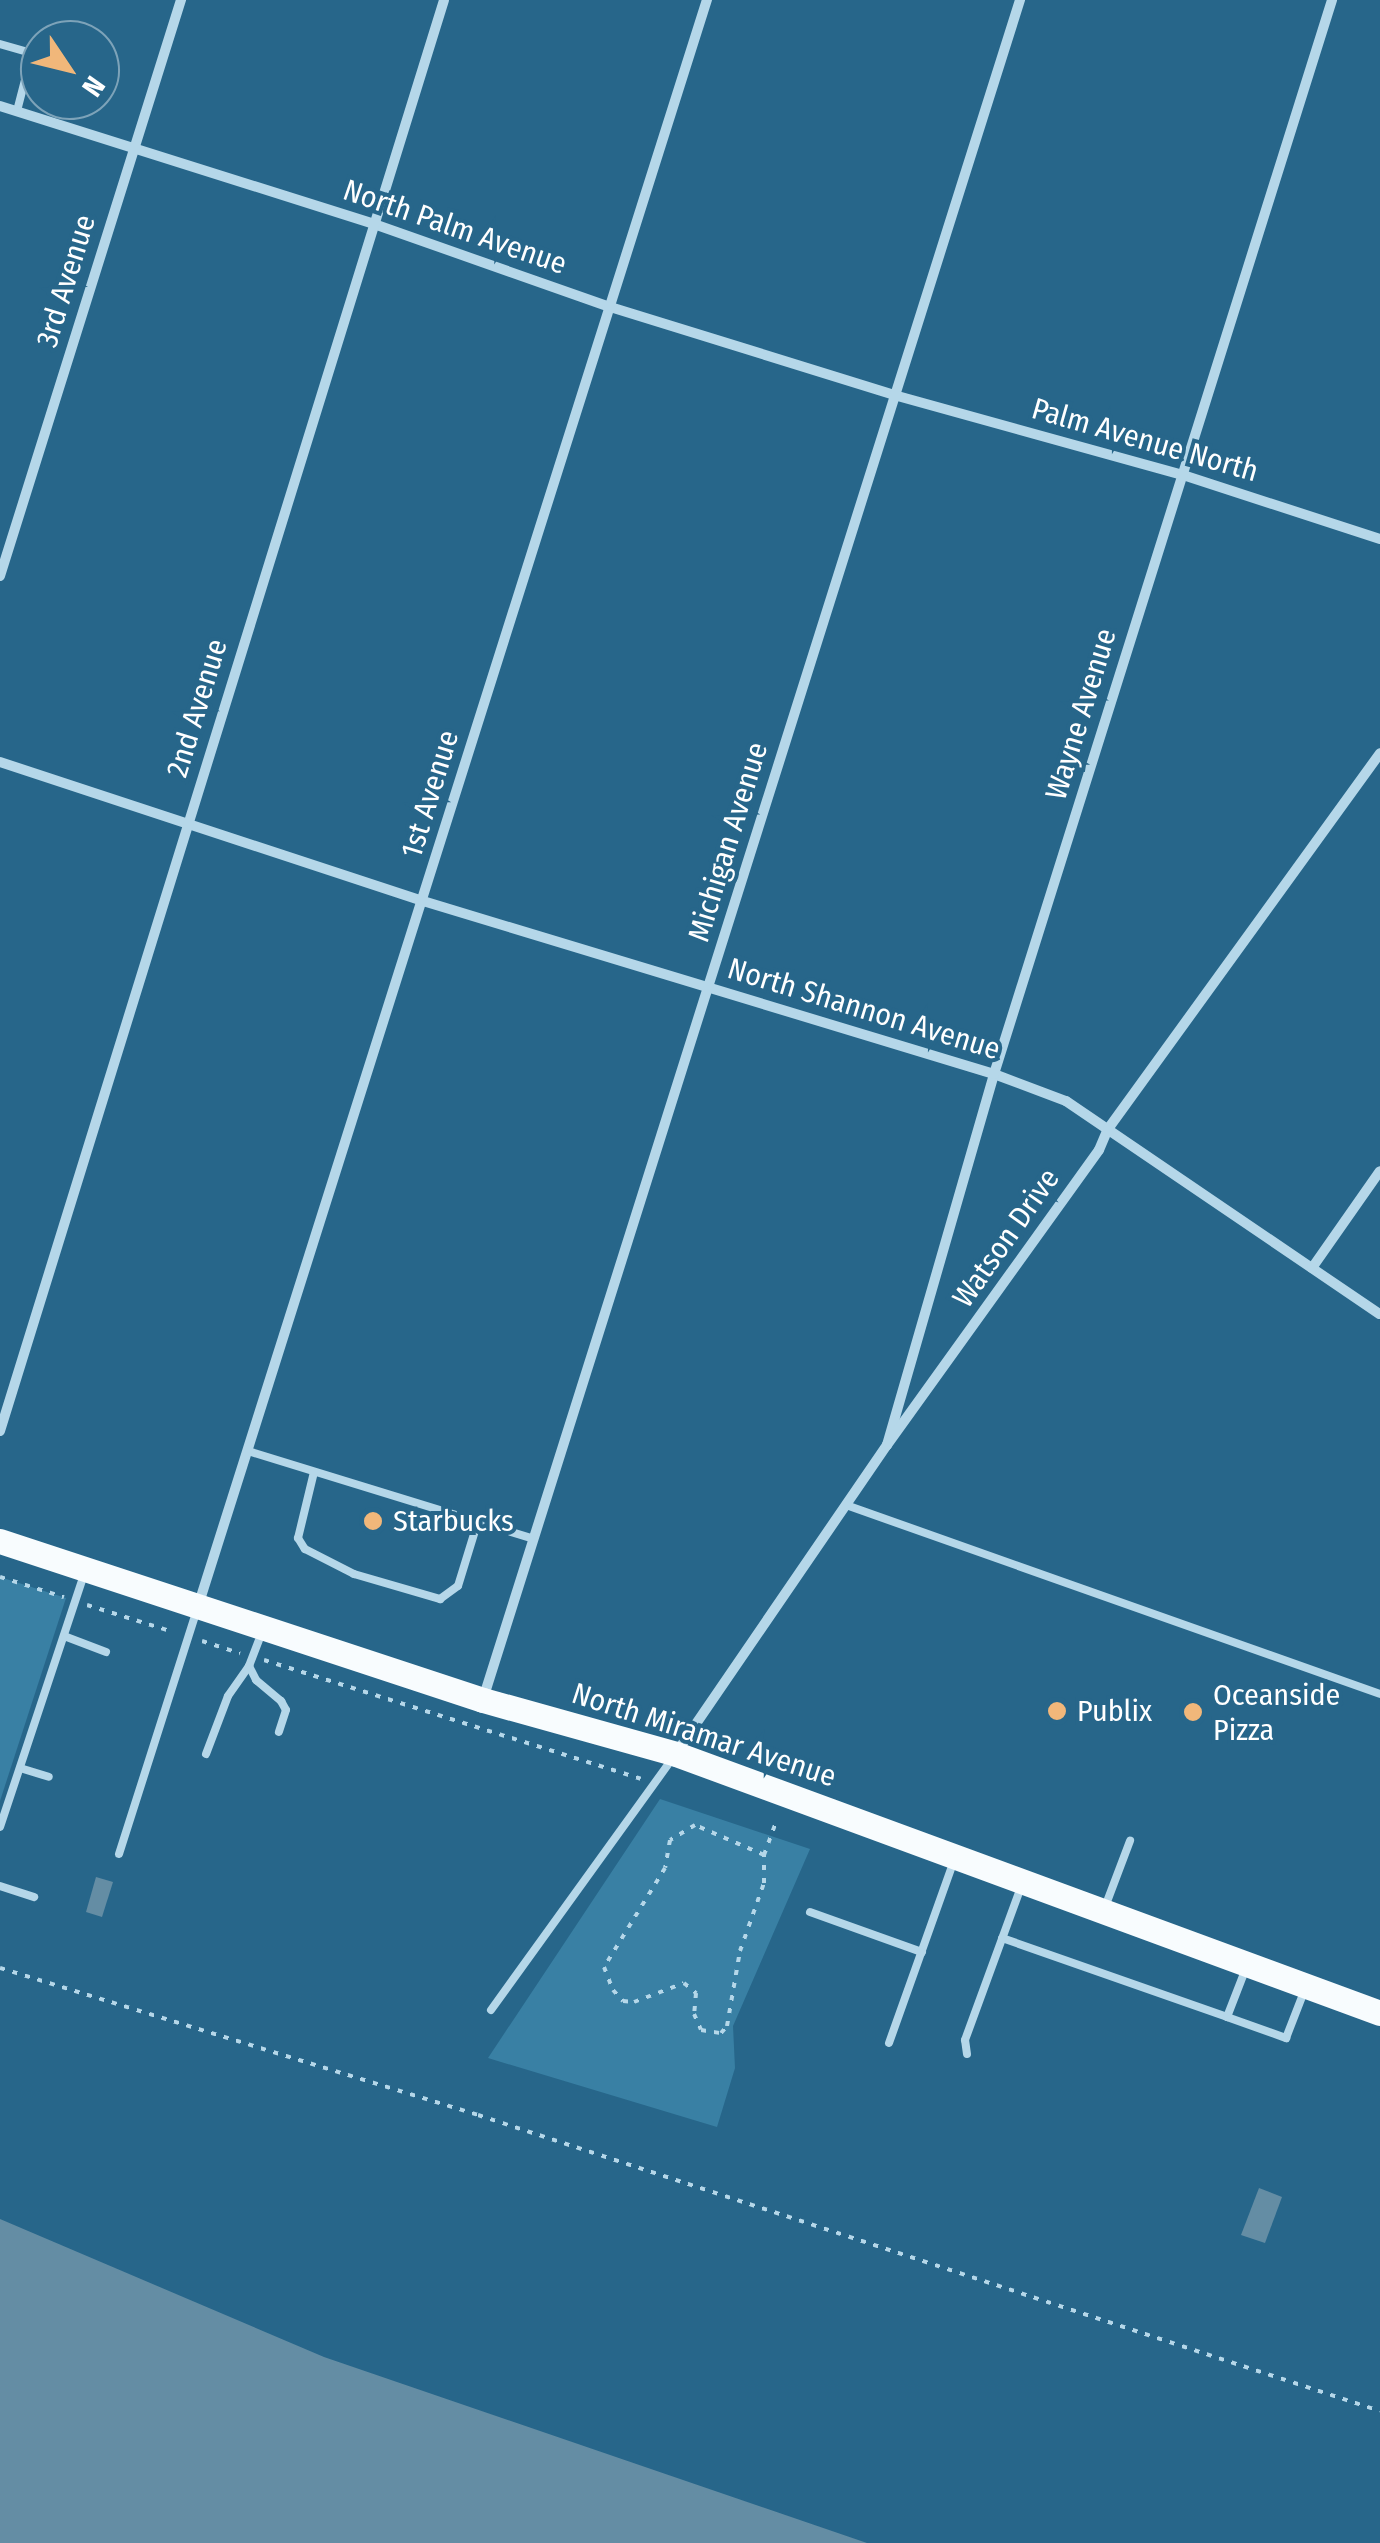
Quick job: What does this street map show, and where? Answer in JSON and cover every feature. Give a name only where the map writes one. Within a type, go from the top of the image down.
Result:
[{"type":"main road","name":"North Miramar Avenue","points":[[0,1541],[199,1603],[483,1700],[676,1754],[1380,2013]]},
{"type":"street","name":"3rd Avenue","points":[[0,576],[182,0]]},
{"type":"street","name":"2nd Avenue","points":[[0,1431],[444,0]]},
{"type":"street","name":"1st Avenue","points":[[199,1603],[423,901],[607,306],[708,0]]},
{"type":"street","name":"Michigan Avenue","points":[[483,1700],[1020,0]]},
{"type":"street","name":"Wayne Avenue","points":[[887,1445],[994,1074],[1332,0]]},
{"type":"street","name":"North Palm Avenue","points":[[0,106],[374,224],[607,306],[894,395]]},
{"type":"street","name":"Palm Avenue North","points":[[894,395],[1182,475],[1380,539]]},
{"type":"street","name":"Watson Drive","points":[[676,1754],[887,1445],[1078,1180],[1108,1129],[1380,753]]},
{"type":"street","name":"North Shannon Avenue","points":[[0,762],[423,901],[994,1074],[1066,1102],[1380,1314]]},
{"type":"street","points":[[1312,1268],[1380,1171]]},
{"type":"lane","points":[[0,44],[32,53],[17,111]]},
{"type":"lane","points":[[0,1381],[14,1386]]},
{"type":"lane","points":[[248,1451],[534,1539]]},
{"type":"lane","points":[[314,1472],[298,1538],[306,1549],[371,1579],[440,1599],[458,1586],[478,1521]]},
{"type":"lane","points":[[846,1505],[1380,1694]]},
{"type":"lane","points":[[0,1828],[86,1568]]},
{"type":"lane","points":[[118,1854],[199,1603]]},
{"type":"lane","points":[[206,1754],[228,1696],[251,1661],[264,1625]]},
{"type":"lane","points":[[64,1636],[106,1652]]},
{"type":"lane","points":[[251,1661],[256,1680],[282,1701],[286,1710],[280,1732]]},
{"type":"lane","points":[[491,2010],[676,1754]]},
{"type":"lane","points":[[20,1768],[49,1777]]},
{"type":"lane","points":[[1104,1910],[1130,1841]]},
{"type":"lane","points":[[889,2043],[956,1856]]},
{"type":"lane","points":[[967,2054],[965,2040],[1023,1880]]},
{"type":"lane","points":[[0,1886],[34,1897]]},
{"type":"lane","points":[[810,1912],[922,1952]]},
{"type":"lane","points":[[1002,1938],[1286,2038],[1306,1985]]},
{"type":"lane","points":[[1227,2017],[1248,1963]]},
{"type":"path","points":[[0,1577],[188,1636],[251,1661],[655,1783]]},
{"type":"path","points":[[764,1855],[696,1825],[670,1840],[665,1868],[604,1967],[612,1990],[623,2001],[634,2002],[684,1982],[696,1993],[694,2014],[701,2030],[721,2033],[732,2010],[740,1950],[764,1883],[764,1855],[775,1825]]},
{"type":"path","points":[[0,1968],[496,2121],[1380,2412]]},
{"type":"shaded area","points":[[0,1577],[66,1598],[0,1801]]},
{"type":"shaded area","points":[[660,1799],[810,1849],[733,2026],[735,2068],[717,2127],[488,2058]]},
{"type":"shaded area","points":[[96,1877],[113,1882],[102,1917],[86,1912]]},
{"type":"shaded area","points":[[1259,2188],[1282,2197],[1265,2243],[1241,2235]]},
{"type":"shaded area","points":[[0,2219],[324,2357],[867,2543],[0,2543]]},
{"type":"place","name":"Starbucks","points":[[373,1521]]},
{"type":"place","name":"Publix","points":[[1057,1711]]},
{"type":"place","name":"Oceanside Pizza","points":[[1193,1712]]}]
